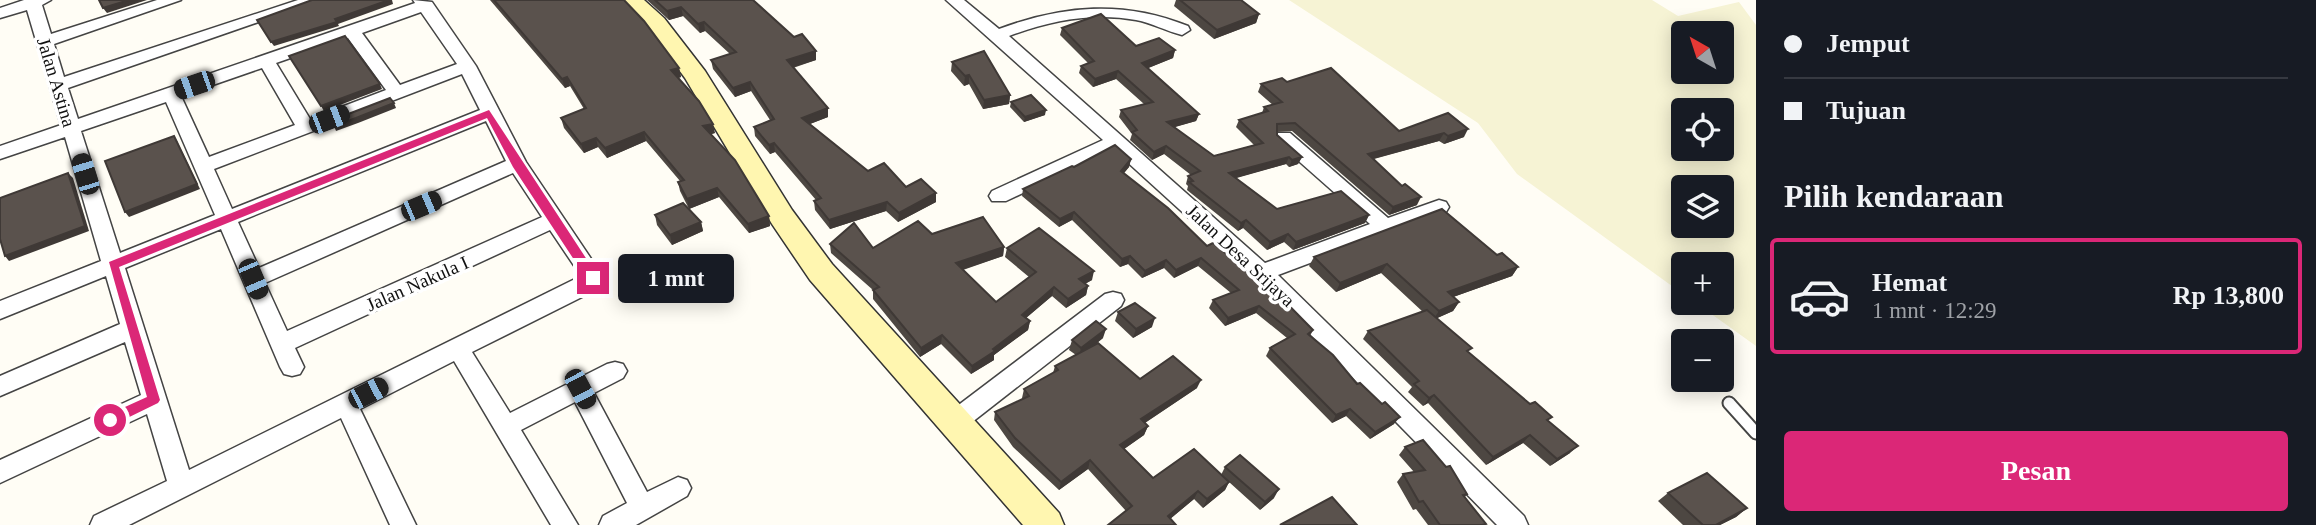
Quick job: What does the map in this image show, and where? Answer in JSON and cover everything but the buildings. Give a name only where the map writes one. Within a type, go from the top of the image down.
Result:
[{"type":"street","points":[[45,41],[173,0]]},
{"type":"street","points":[[58,86],[271,7],[314,0]]},
{"type":"street","points":[[631,0],[656,23],[688,65],[782,217],[821,272],[1046,525]]},
{"type":"street","name":"Jalan Desa Srijaya","points":[[954,0],[997,35],[1262,272],[1505,522]]},
{"type":"street","points":[[0,13],[36,1]]},
{"type":"street","name":"Jalan Astina","points":[[36,1],[58,86],[181,486]]},
{"type":"street","points":[[0,153],[351,30],[423,2],[467,66],[489,113],[552,221],[592,274],[590,282],[103,525]]},
{"type":"street","points":[[997,35],[1037,20],[1100,12],[1140,14],[1182,30]]},
{"type":"street","points":[[351,30],[397,93]]},
{"type":"street","points":[[266,60],[306,128]]},
{"type":"street","points":[[203,166],[467,66]]},
{"type":"street","points":[[171,93],[292,367]]},
{"type":"street","points":[[0,310],[489,113]]},
{"type":"street","points":[[1283,137],[1386,227]]},
{"type":"street","points":[[999,196],[1116,142]]},
{"type":"street","points":[[253,279],[517,164]]},
{"type":"street","points":[[1262,272],[1439,207]]},
{"type":"street","name":"Jalan Nakula I","points":[[281,344],[552,221]]},
{"type":"street","points":[[953,423],[1113,300]]},
{"type":"street","points":[[0,386],[132,329]]},
{"type":"street","points":[[458,348],[565,525]]},
{"type":"street","points":[[504,428],[615,371]]},
{"type":"street","points":[[580,389],[642,507]]},
{"type":"street","points":[[0,472],[154,400]]},
{"type":"street","points":[[346,404],[403,525]]},
{"type":"street","points":[[612,525],[678,488]]},
{"type":"lane","points":[[1729,403],[1756,433]]},
{"type":"shaded area","points":[[1289,0],[1652,0],[1678,16],[1739,2],[1756,25],[1756,346],[1713,315],[1734,315],[1734,252],[1671,252],[1671,285],[1517,174],[1478,123]]},
{"type":"route","points":[[110,420],[154,400],[113,265],[489,113],[552,221],[593,278]]}]
